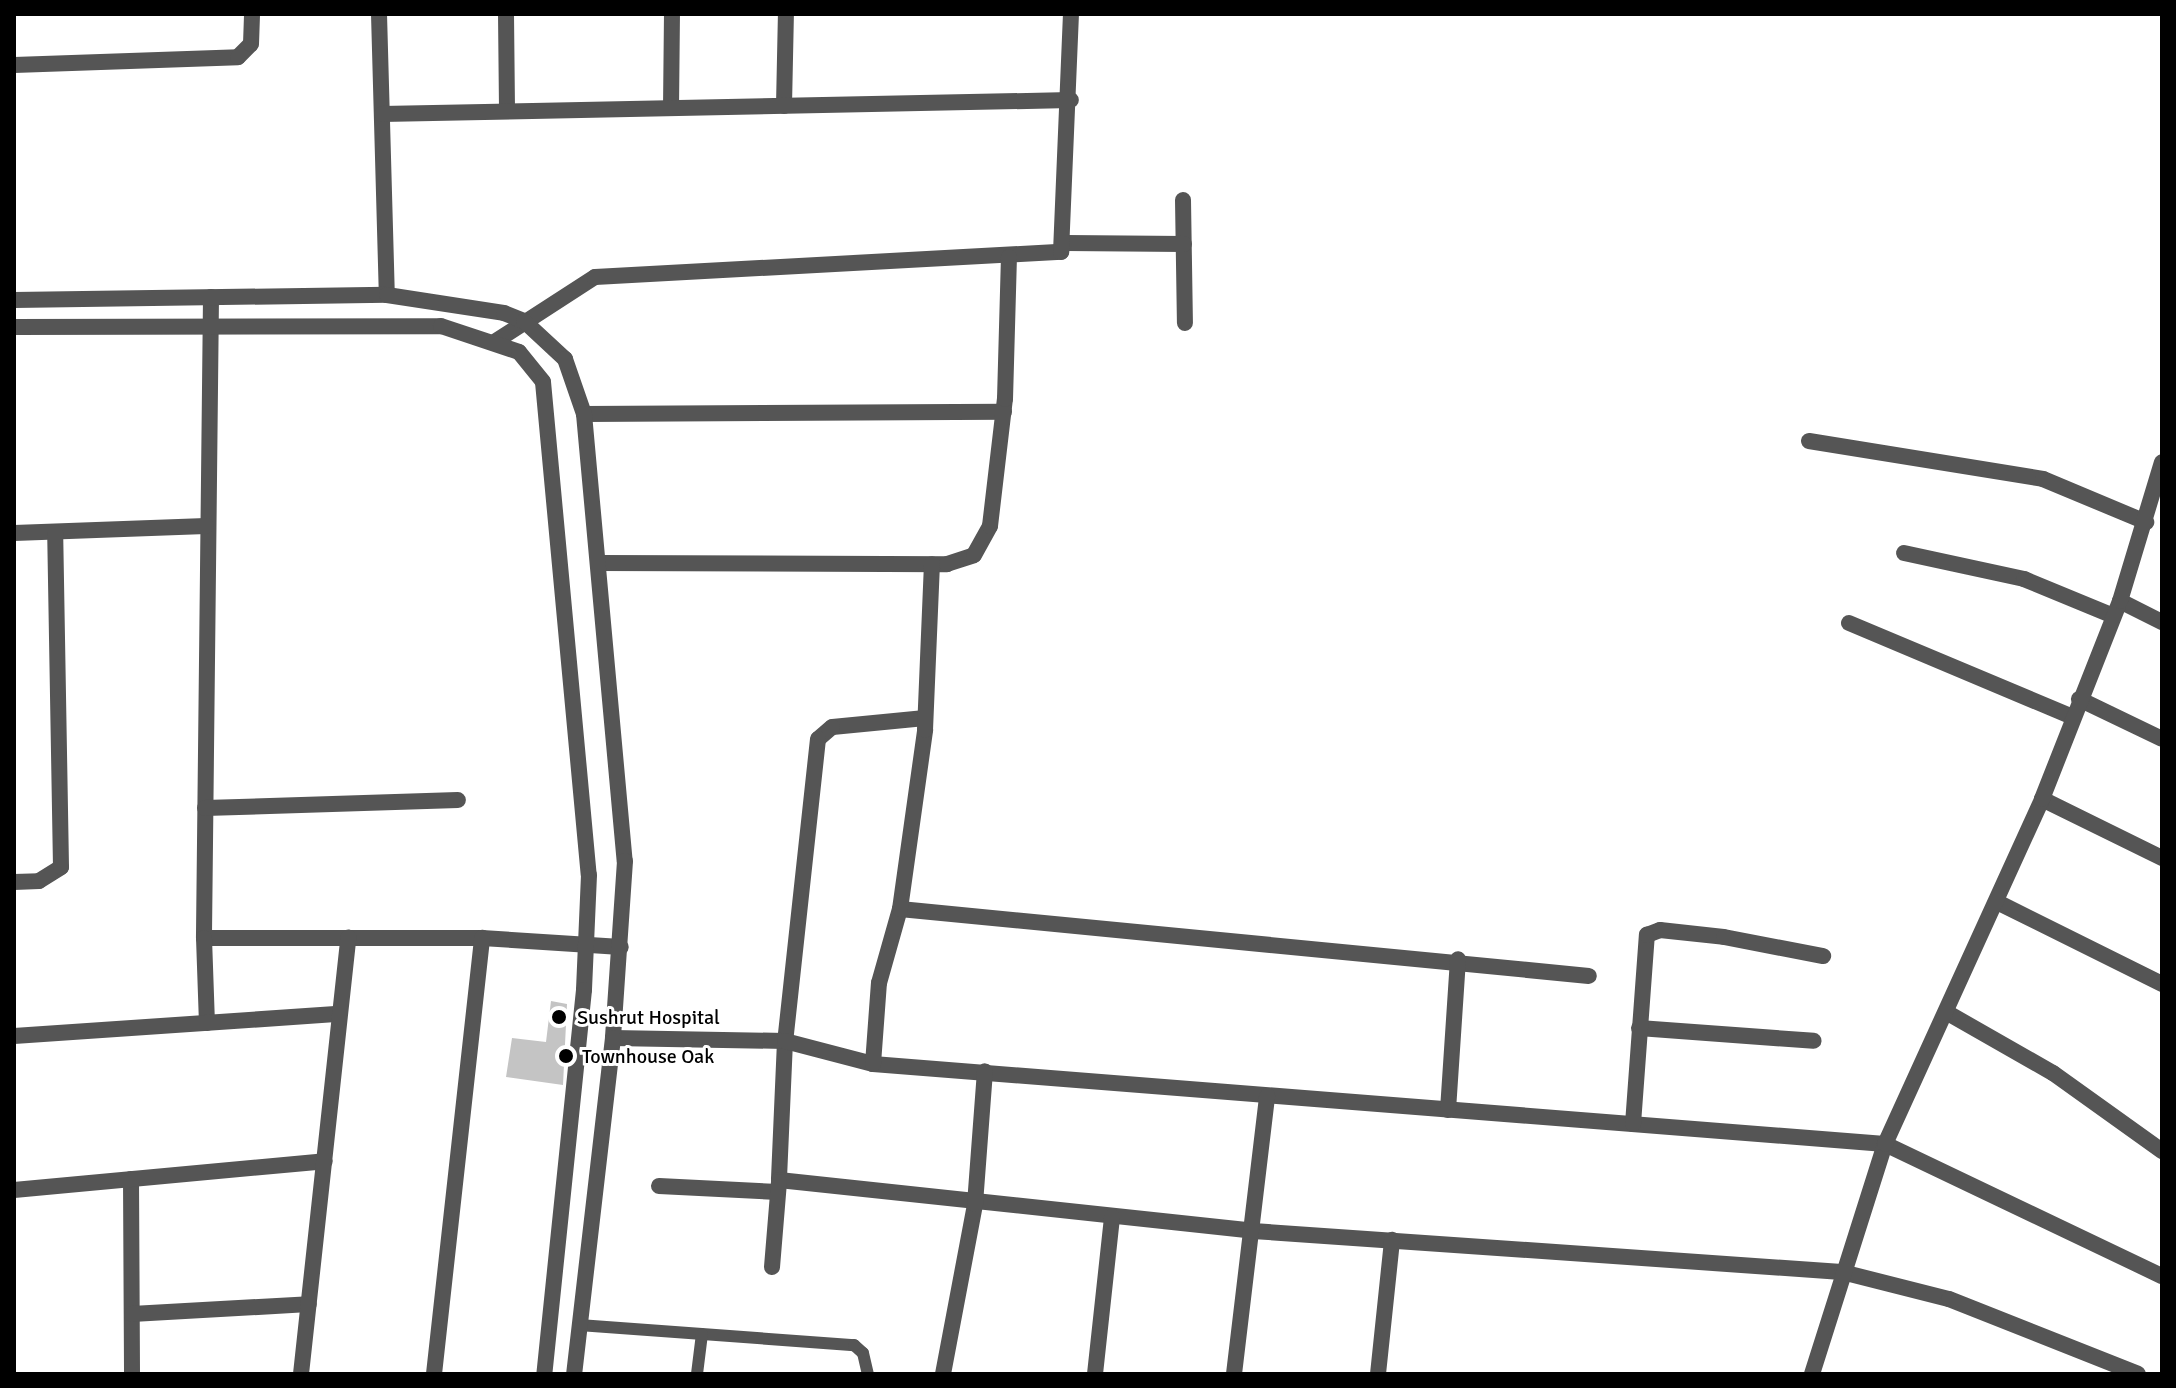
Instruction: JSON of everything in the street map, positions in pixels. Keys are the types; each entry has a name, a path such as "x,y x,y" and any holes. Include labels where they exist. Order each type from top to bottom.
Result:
{"street":[{"path":"14,65 238,57 251,44 252,14"},
{"path":"379,14 387,295"},
{"path":"506,14 507,111"},
{"path":"671,108 672,14"},
{"path":"784,106 786,14"},
{"path":"1066,243 1071,14"},
{"path":"382,114 1071,100"},
{"path":"1183,200 1185,323"},
{"path":"496,341 595,277 1052,254 1066,243 1184,244"},
{"path":"598,563 932,564 962,560 982,546 990,526 1004,412 1009,257"},
{"path":"14,300 387,295 469,305 524,321 565,359 584,414 625,861 613,1038 574,1374"},
{"path":"207,1023 204,938 206,526 211,297"},
{"path":"14,327 211,324 441,326 496,341 532,364 548,406 587,822 586,945 544,1374"},
{"path":"584,414 1004,412"},
{"path":"1809,441 2043,479 2146,522"},
{"path":"1812,1374 1885,1144 2042,799 2116,608 2146,522 2162,462"},
{"path":"14,533 206,526"},
{"path":"14,882 56,873 63,851 55,532"},
{"path":"1904,553 2024,579 2162,622"},
{"path":"873,1064 879,983 900,909 925,718 932,564"},
{"path":"1849,623 2073,717"},
{"path":"2079,699 2162,739"},
{"path":"772,1267 785,1041 818,739 832,727 925,718"},
{"path":"2042,799 2162,858"},
{"path":"205,808 458,800"},
{"path":"1997,902 2162,984"},
{"path":"900,909 1458,959 1589,976"},
{"path":"1633,1124 1644,944 1653,931 1823,956"},
{"path":"204,938 482,938 621,947"},
{"path":"301,1374 348,938"},
{"path":"434,1374 482,938"},
{"path":"1448,1110 1458,959"},
{"path":"1946,1012 2053,1073 2162,1151"},
{"path":"14,1036 339,1014"},
{"path":"1639,1028 1814,1041"},
{"path":"613,1038 785,1041 873,1064 1885,1144 1916,1153 2162,1276"},
{"path":"943,1374 975,1204 985,1071"},
{"path":"1234,1374 1267,1096"},
{"path":"14,1190 325,1161"},
{"path":"131,1179 132,1374"},
{"path":"659,1186 778,1186 1253,1231 1842,1272 1949,1299 2138,1374"},
{"path":"1095,1374 1112,1217"},
{"path":"1378,1374 1392,1240"},
{"path":"132,1314 309,1304"}],"lane":[{"path":"579,1325 854,1345 863,1353 868,1374"},
{"path":"697,1374 702,1334"}],"building":[{"path":"551,1001 567,1004 563,1085 506,1077 512,1038 546,1042"}],"place":[{"name":"Sushrut Hospital","path":"559,1017"},
{"name":"Townhouse Oak","path":"566,1056"}]}
